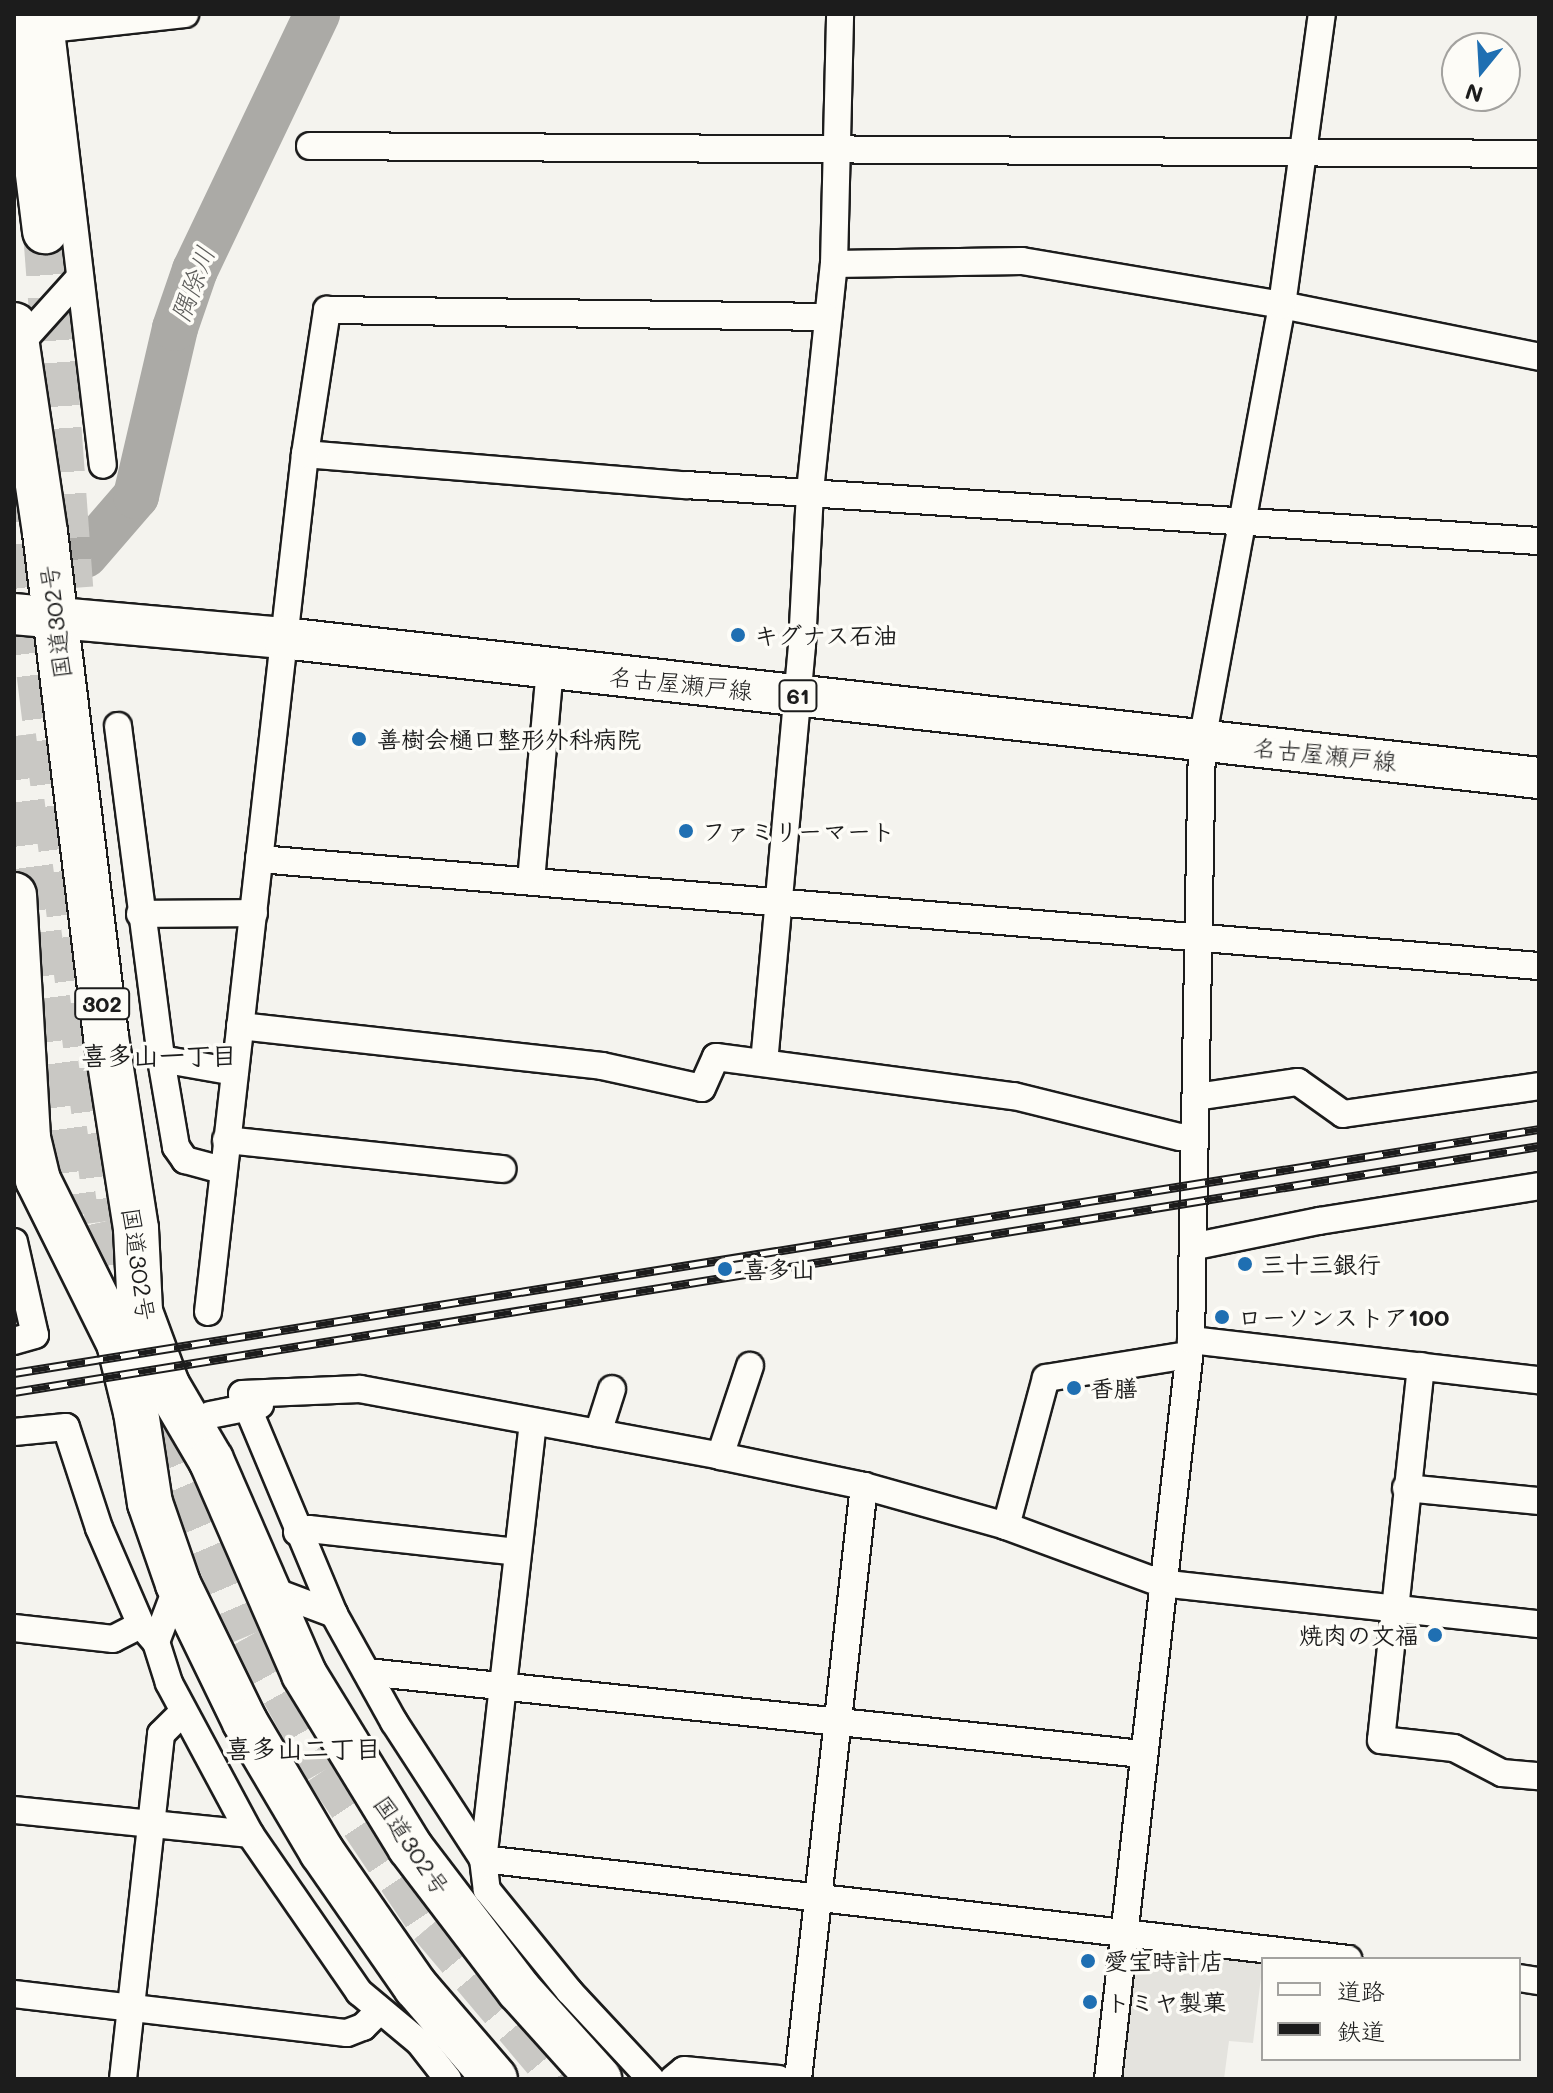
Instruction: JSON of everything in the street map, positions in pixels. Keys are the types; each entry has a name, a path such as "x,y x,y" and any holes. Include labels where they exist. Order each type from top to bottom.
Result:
{"highway":[{"path":"39,19 45,231"},
{"name":"国道302号","path":"15,336 35,616 82,844 136,1229 140,1312 167,1385 211,1460 304,1674 410,1847 519,1990 599,2079"},
{"name":"国道302号","path":"14,895 28,1138 35,1166 119,1343 136,1412 150,1503 178,1584 245,1722 322,1852 416,1987 495,2079"}],"main road":[{"name":"名古屋瀬戸線","path":"35,616 283,638 1539,778"}],"street":[{"path":"103,465 80,277 39,19 185,14"},
{"path":"764,1063 780,902 794,695 802,645 810,491 821,416 826,317 834,264 840,14"},
{"path":"1108,2079 1160,1583 1190,1347 1196,1246 1194,1136 1202,741 1227,580 1245,522 1282,305 1299,154 1322,14"},
{"path":"310,146 1539,154"},
{"path":"834,264 1022,261 1282,305 1539,357"},
{"path":"15,336 80,277"},
{"path":"208,1312 283,638 305,454 327,310 826,317"},
{"path":"305,454 1539,541"},
{"path":"531,881 550,669"},
{"path":"118,726 131,856 176,1147 185,1160 222,1170"},
{"path":"82,844 131,856"},
{"path":"259,859 1197,935 1539,966"},
{"path":"140,914 254,913"},
{"path":"240,1026 602,1066 702,1088 716,1057 1014,1096 1180,1137 1194,1136"},
{"path":"161,1059 235,1072"},
{"path":"1196,1097 1298,1082 1343,1114 1539,1086"},
{"path":"226,1140 502,1169"},
{"path":"1196,1246 1319,1221 1539,1186"},
{"path":"14,1242 35,1335 14,1341"},
{"path":"1006,1526 1046,1378 1190,1347 1421,1366 1539,1380"},
{"path":"720,1456 750,1366"},
{"path":"1421,1366 1381,1740 1454,1748 1502,1773 1539,1776"},
{"path":"483,1859 334,1614 297,1532 253,1405 242,1394 261,1390 360,1389 720,1456 864,1486 1006,1526 1160,1583 1539,1624"},
{"path":"598,1433 612,1389"},
{"path":"210,1415 253,1405"},
{"path":"533,1422 483,1859 487,1890 569,1991 651,2079"},
{"path":"14,1432 66,1427 99,1528 159,1661 183,1712 250,1834 359,1992 419,2042 448,2079"},
{"path":"798,2079 835,1722 864,1486"},
{"path":"1406,1488 1539,1501"},
{"path":"297,1532 309,1529 517,1552"},
{"path":"14,1628 113,1639 148,1633 178,1584"},
{"path":"265,1588 334,1614"},
{"path":"367,1672 504,1683 1142,1754"},
{"path":"123,2079 161,1734 183,1712"},
{"path":"14,1810 250,1834"},
{"path":"483,1859 816,1900 1331,1957"},
{"path":"14,1994 347,2033 363,2027 379,2011"},
{"path":"673,2079 684,2070 779,2079"}],"shaded area":[{"path":"1145,1946 1261,1961 1253,2043 1229,2041 1224,2079 1114,2079 1132,1952"}],"waterway":[{"name":"隅除川","path":"85,555 136,496 175,328 195,270 317,14"}],"tunnel":[{"path":"45,231 71,588"},
{"path":"14,478 107,1221 125,1306 161,1424 251,1635 326,1769 431,1925 561,2079"},
{"path":"14,736 76,1215"}],"railway":[{"path":"14,1373 1539,1129"},
{"path":"14,1392 1539,1146"}],"place":[{"name":"キグナス石油","path":"738,635"},
{"name":"善樹会樋口整形外科病院","path":"359,739"},
{"name":"ファミリーマート","path":"686,831"},
{"name":"三十三銀行","path":"1245,1264"},
{"name":"喜多山","path":"725,1269"},
{"name":"ローソンストア100","path":"1222,1317"},
{"name":"香膳","path":"1074,1388"},
{"name":"焼肉の文福","path":"1435,1635"},
{"name":"愛宝時計店","path":"1088,1961"},
{"name":"トミヤ製菓","path":"1090,2002"}],"district":[{"name":"喜多山一丁目","path":"159,1056"},
{"name":"喜多山二丁目","path":"303,1749"}]}
